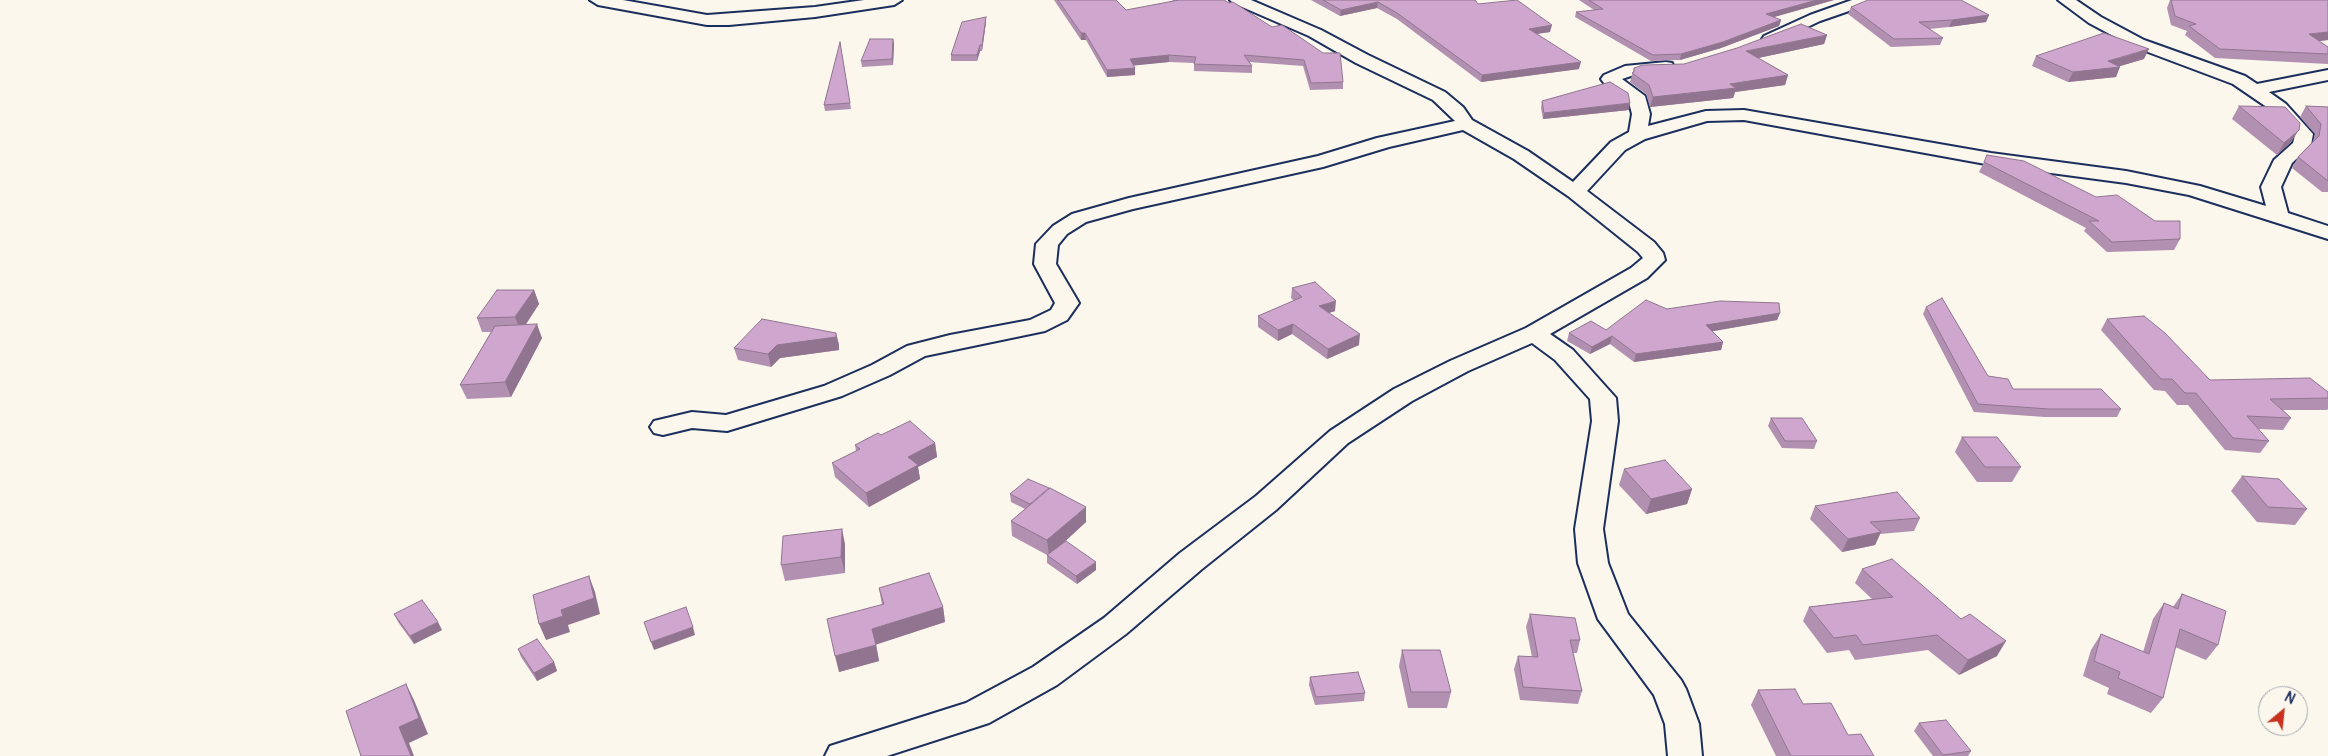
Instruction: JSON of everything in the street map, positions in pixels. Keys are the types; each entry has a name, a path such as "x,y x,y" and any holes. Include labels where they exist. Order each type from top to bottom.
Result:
{"street":[{"path":"598,0 707,20 796,14 894,0"},
{"path":"842,756 977,713 1045,676 1115,626 1192,561 1266,503 1339,437 1403,395 1459,366 1534,333 1639,273 1654,260 1652,253 1646,247 1575,192 1521,155 1466,124 1457,111 1439,96 1362,59 1315,33 1238,0"},
{"path":"1754,44 1815,18 1867,0"},
{"path":"2066,0 2095,20 2138,43 2220,72 2255,90 2280,108 2304,134 2302,145 2284,160 2271,188 2279,217"},
{"path":"1638,135 1641,114 1636,96 1610,80 1625,71 1640,68 1682,66"},
{"path":"2255,90 2328,75"},
{"path":"1575,192 1618,146 1638,135 1706,116 1744,115 1991,159 2165,184 2193,190 2328,233"},
{"path":"663,427 692,420 727,423 833,391 881,370 916,351 950,342 1037,326 1059,315 1067,303 1045,264 1047,244 1060,230 1079,218 1129,204 1323,161 1384,142 1466,124"},
{"path":"1534,333 1564,355 1603,398 1605,421 1589,529 1593,563 1614,619 1670,689 1682,724 1685,756"}],"building":[{"path":"1058,0 1116,0 1126,10 1179,0 1224,0 1229,3 1233,2 1272,27 1282,25 1323,53 1340,53 1343,82 1311,83 1304,60 1244,55 1252,66 1194,64 1196,57 1169,55 1130,59 1135,68 1107,70 1085,33 1081,33"},
{"path":"1323,0 1475,0 1478,4 1517,0 1552,25 1529,29 1581,62 1482,75 1397,13 1378,2 1341,10"},
{"path":"1589,0 1817,0 1766,14 1781,20 1723,42 1681,54 1653,55 1576,12 1603,9"},
{"path":"1868,0 1961,0 1989,15 1919,22 1943,38 1894,39 1851,7"},
{"path":"2171,0 2328,0 2328,32 2309,34 2328,47 2328,54 2220,49 2189,26 2196,24 2175,16"},
{"path":"986,17 982,45 980,45 977,55 951,55 962,22"},
{"path":"1801,24 1827,35 1746,51 1788,75 1730,84 1736,88 1653,97 1649,85 1632,73 1634,68 1643,65 1684,64 1737,48"},
{"path":"2104,33 2149,49 2108,61 2120,67 2073,72 2036,56"},
{"path":"870,39 893,39 892,59 861,61"},
{"path":"840,42 850,103 824,105"},
{"path":"1610,82 1628,93 1630,103 1544,113 1542,101"},
{"path":"2239,106 2285,107 2300,123 2299,130 2284,143"},
{"path":"2306,106 2328,107 2328,181 2298,157 2319,136 2321,124"},
{"path":"1987,155 2024,161 2096,197 2117,195 2155,221 2180,221 2180,239 2112,242 2089,221 2099,221 1984,162"},
{"path":"1315,282 1336,301 1319,306 1360,334 1328,349 1293,324 1278,330 1258,316 1302,297 1292,288"},
{"path":"497,290 534,290 515,317 477,318"},
{"path":"1942,298 1988,376 2008,379 2013,389 2101,389 2121,409 2049,409 1978,404 1926,307"},
{"path":"1646,300 1667,309 1720,301 1779,303 1780,313 1706,325 1723,342 1636,354 1612,336 1592,347 1569,333 1591,321 1606,330"},
{"path":"2144,316 2165,333 2210,380 2310,378 2328,392 2328,398 2270,399 2291,418 2247,416 2269,441 2233,438 2196,393 2185,393 2172,379 2161,379 2107,319"},
{"path":"762,319 836,333 836,337 777,345 768,354 734,348"},
{"path":"537,324 505,382 460,385 495,326"},
{"path":"1771,418 1802,418 1817,441 1785,441"},
{"path":"910,421 935,443 908,457 918,465 866,493 832,463 860,449 855,445 878,433 881,435"},
{"path":"1962,437 1997,437 2021,467 1985,467"},
{"path":"1665,460 1692,489 1651,499 1624,469"},
{"path":"2242,476 2279,479 2307,509 2268,507"},
{"path":"1028,479 1049,488 1030,504 1010,494"},
{"path":"1050,488 1086,507 1047,540 1011,521"},
{"path":"1897,492 1920,518 1870,522 1881,532 1848,539 1815,506"},
{"path":"842,529 841,557 781,565 783,536"},
{"path":"1066,541 1096,562 1076,576 1047,555"},
{"path":"1892,559 1961,619 1970,614 2006,641 1968,660 1937,635 1863,645 1856,635 1834,638 1809,607 1893,597 1862,569"},
{"path":"929,573 943,607 872,629 876,645 835,656 827,619 884,604 879,588"},
{"path":"589,576 594,598 561,610 563,616 539,624 533,595"},
{"path":"2182,594 2226,611 2218,645 2180,629 2163,698 2118,678 2120,672 2094,661 2101,634 2149,654 2164,603 2178,609"},
{"path":"422,600 438,622 410,636 394,614"},
{"path":"686,607 693,627 651,642 644,622"},
{"path":"1530,614 1575,618 1580,640 1570,640 1582,691 1523,687 1518,656 1538,657"},
{"path":"537,639 554,662 534,673 518,649"},
{"path":"1402,650 1440,650 1451,692 1411,692"},
{"path":"1358,672 1365,693 1316,697 1310,677"},
{"path":"406,684 419,718 399,727 411,756 361,756 346,711"},
{"path":"1795,689 1803,704 1831,703 1848,735 1861,734 1874,756 1791,756 1758,690"},
{"path":"1946,720 1971,751 1943,755 1919,723"}]}
